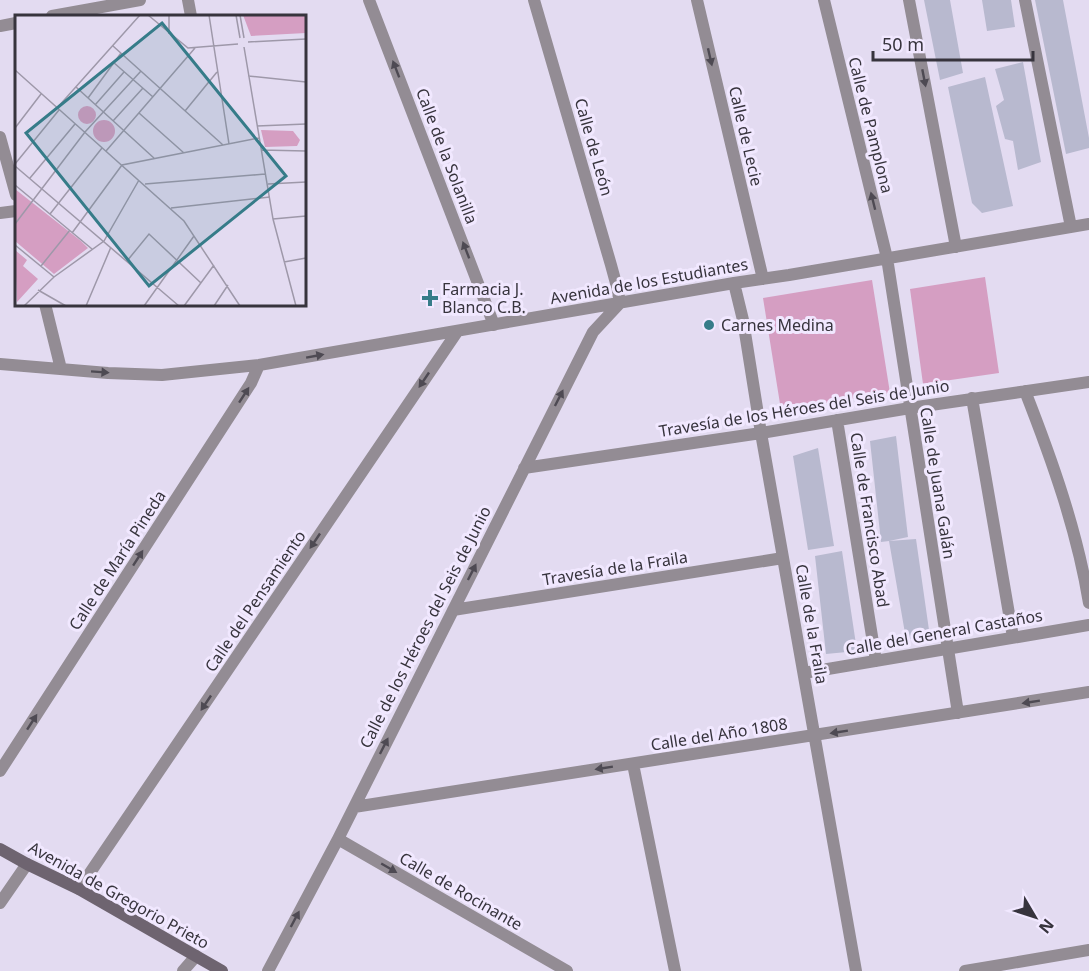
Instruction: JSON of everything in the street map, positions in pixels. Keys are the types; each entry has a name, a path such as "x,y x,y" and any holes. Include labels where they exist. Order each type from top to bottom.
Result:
{"street":[{"path":"58,15 140,0"},
{"path":"188,0 191,15"},
{"name":"Calle de la Solanilla","path":"369,0 494,325"},
{"name":"Calle de León","path":"534,0 620,303"},
{"name":"Calle de Lecie","path":"697,0 763,279"},
{"name":"Calle de Pamplona","path":"824,0 887,258"},
{"path":"909,0 956,246"},
{"path":"1024,0 1071,227"},
{"path":"0,26 15,23"},
{"path":"0,137 15,191"},
{"path":"0,213 15,211"},
{"name":"Avenida de los Estudiantes","path":"0,364 162,375 259,365 1089,224"},
{"name":"Calle de Juana Galán","path":"887,258 958,713"},
{"name":"Calle de la Fraila","path":"734,283 743,320 856,971"},
{"name":"Calle de los Héroes del Seis de Junio","path":"268,971 338,839 593,332 620,303"},
{"path":"45,306 61,369"},
{"name":"Calle del Pensamiento","path":"79,889 457,332"},
{"name":"Calle de María Pineda","path":"0,771 251,383 259,365"},
{"name":"Travesía de los Héroes del Seis de Junio","path":"524,468 1089,382"},
{"path":"1024,391 1048,451 1076,540 1089,603"},
{"path":"972,399 1013,637"},
{"name":"Calle de Francisco Abad","path":"837,420 876,661"},
{"name":"Travesía de la Fraila","path":"453,610 783,558"},
{"name":"Calle del General Castaños","path":"804,673 1089,625"},
{"name":"Calle del Año 1808","path":"354,807 1089,692"},
{"path":"633,764 675,971"},
{"name":"Calle de Rocinante","path":"338,839 567,971"},
{"name":"Avenida de Gregorio Prieto","path":"0,849 79,889 222,971"},
{"path":"0,903 27,864"},
{"path":"965,971 1020,966 1089,950"},
{"path":"183,971 196,956"}],"shaded area":[{"path":"985,277 999,373 923,384 910,289"},
{"path":"872,280 890,393 781,410 763,298"}],"building":[{"path":"924,0 950,0 963,73 940,80"},
{"path":"982,0 1011,0 1015,27 987,31"},
{"path":"1035,0 1063,0 1089,148 1066,154"},
{"path":"1023,62 1041,162 1018,170 1013,141 1005,139 996,106 1004,100 995,69"},
{"path":"985,77 1013,206 982,213 972,203 948,87"},
{"path":"896,436 908,537 881,542 870,441"},
{"path":"818,448 834,546 808,550 793,456"},
{"path":"916,539 930,637 906,639 889,541"},
{"path":"842,551 857,651 826,654 815,556"}],"place":[{"name":"Farmacia J. Blanco C.B.","path":"430,298"},
{"name":"Carnes Medina","path":"709,325"}]}
